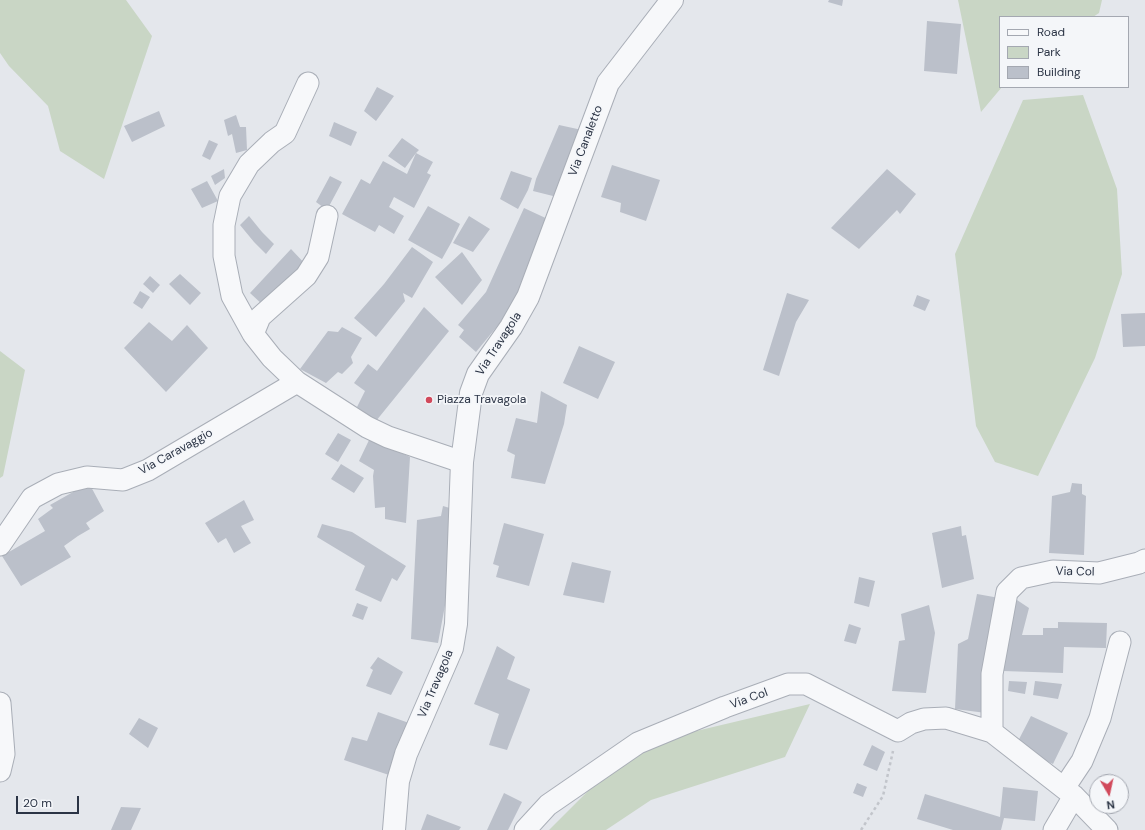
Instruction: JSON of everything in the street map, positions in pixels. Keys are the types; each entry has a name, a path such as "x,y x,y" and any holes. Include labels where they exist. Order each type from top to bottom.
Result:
{"street":[{"name":"Via Canaletto","path":"528,298 608,82 672,0"},
{"path":"308,83 285,133 272,142 249,164 230,196 224,225 224,256 232,296 253,334 272,358 296,382 367,427 462,462"},
{"path":"253,334 260,317 306,276 318,257 327,216"},
{"name":"Via Travagola","path":"394,830 398,781 406,754 452,648 456,624 462,462 471,393 478,374 511,327 528,298"},
{"name":"Via Caravaggio","path":"0,545 32,498 58,484 86,477 123,480 148,470 296,382"},
{"name":"Via Col","path":"992,732 992,674 1007,592 1021,578 1053,571 1099,573 1140,563 1145,560"},
{"path":"1054,830 1100,718 1120,642"},
{"name":"Via Col","path":"525,830 548,805 638,743 725,707 788,684 806,684 898,731"},
{"path":"0,703 4,754 0,772"},
{"path":"898,731 911,723 924,719 946,718 992,732 1069,792 1107,830"}],"path":[{"path":"861,830 883,796 898,731"}],"green space":[{"path":"0,0 126,0 152,36 104,179 60,151 48,106 9,66 0,53"},
{"path":"958,0 1102,0 1099,13 1094,16 999,16 999,88 1001,88 981,112"},
{"path":"1083,95 1117,189 1122,274 1095,358 1038,476 995,462 976,426 955,254 1023,100"},
{"path":"0,351 25,370 3,476 0,478"},
{"path":"810,704 785,757 651,800 606,830 549,830 633,746"}],"building":[{"path":"829,0 843,0 842,6 828,2"},
{"path":"927,21 961,24 957,74 924,71"},
{"path":"377,87 394,96 376,121 364,111"},
{"path":"159,111 165,126 132,142 124,126"},
{"path":"236,115 240,127 246,127 247,150 236,153 232,134 228,136 224,120"},
{"path":"334,122 357,132 351,146 329,136"},
{"path":"559,125 582,130 557,197 533,191 536,179"},
{"path":"402,138 419,150 405,168 388,156"},
{"path":"209,140 218,144 210,160 202,156"},
{"path":"416,153 433,162 427,173 431,175 414,208 394,197 389,207 404,216 394,234 379,225 375,232 342,214 361,179 370,184 383,161 407,174"},
{"path":"612,165 660,180 646,221 620,212 621,203 601,197"},
{"path":"224,169 225,178 215,185 211,176"},
{"path":"887,169 916,194 900,214 897,210 859,249 831,228"},
{"path":"511,171 532,178 528,190 518,209 500,199"},
{"path":"330,176 342,182 327,210 316,202"},
{"path":"207,181 218,201 202,208 191,189"},
{"path":"428,206 460,224 442,259 408,240"},
{"path":"524,208 552,221 513,307 476,352 459,337 464,330 458,325 486,292"},
{"path":"249,216 274,244 266,254 240,225"},
{"path":"469,216 490,229 473,252 453,243"},
{"path":"412,247 433,262 412,298 403,293 405,301 376,337 354,318 384,284"},
{"path":"291,249 308,267 264,306 250,293"},
{"path":"462,252 482,280 462,305 435,277"},
{"path":"180,274 201,293 190,305 169,284"},
{"path":"150,276 160,285 153,293 143,284"},
{"path":"140,291 150,297 142,309 133,303"},
{"path":"787,293 809,300 796,322 779,376 763,370"},
{"path":"917,295 930,300 925,311 913,306"},
{"path":"424,307 449,331 376,421 357,407 365,391 354,383 368,364 377,371"},
{"path":"1145,313 1145,346 1123,347 1121,314"},
{"path":"149,322 172,341 187,325 208,348 166,392 124,348"},
{"path":"342,327 362,338 351,357 353,363 342,374 338,372 326,383 300,369 328,331 338,332"},
{"path":"579,346 615,362 598,399 563,383"},
{"path":"541,391 567,405 564,424 545,484 511,478 515,455 507,451 516,418 537,423"},
{"path":"338,433 351,440 338,462 325,454"},
{"path":"370,438 410,457 406,523 385,519 385,507 375,508 374,470 359,461"},
{"path":"341,464 364,478 354,493 331,479"},
{"path":"89,483 104,511 86,523 90,529 64,546 71,557 21,586 2,556 45,531 38,519 53,508 50,505"},
{"path":"1072,483 1082,484 1082,494 1086,496 1084,555 1049,553 1052,496 1070,492"},
{"path":"244,500 254,520 241,526 251,543 234,553 226,538 218,543 205,523"},
{"path":"443,506 453,509 446,600 438,643 411,639 417,520 441,516"},
{"path":"504,523 544,534 529,586 496,577 499,566 493,564"},
{"path":"322,524 352,532 406,566 397,581 392,578 381,602 355,590 365,566 317,537"},
{"path":"961,526 962,536 966,535 974,579 942,588 932,533"},
{"path":"572,562 611,571 604,603 563,595"},
{"path":"859,577 875,581 869,607 854,603"},
{"path":"977,594 1005,599 986,713 955,709 958,644 968,639"},
{"path":"1014,598 1029,608 1022,635 1043,635 1043,628 1058,628 1058,622 1107,623 1106,648 1064,647 1063,673 1003,671"},
{"path":"357,603 368,607 363,620 352,616"},
{"path":"929,605 935,633 926,693 892,691 899,641 905,640 901,614"},
{"path":"849,624 861,628 856,644 844,641"},
{"path":"497,646 515,657 507,679 530,689 507,750 489,745 499,714 474,704"},
{"path":"378,657 403,672 391,695 366,686 373,670 370,668"},
{"path":"1009,681 1027,682 1025,694 1008,691"},
{"path":"1035,681 1062,684 1058,699 1033,695"},
{"path":"378,712 409,723 392,776 344,760 352,737 367,741"},
{"path":"1031,716 1068,733 1053,764 1015,747"},
{"path":"139,718 158,728 148,748 129,734"},
{"path":"872,745 885,752 877,771 863,765"},
{"path":"857,783 867,787 863,797 853,793"},
{"path":"1003,787 1038,791 1035,821 1004,818 1001,830 953,830 917,819 925,794 1000,817"},
{"path":"504,793 522,802 508,830 487,830"},
{"path":"121,807 141,808 131,830 111,830"},
{"path":"427,814 461,827 459,830 421,830"}],"place":[{"name":"Piazza Travagola","path":"429,400"}]}
